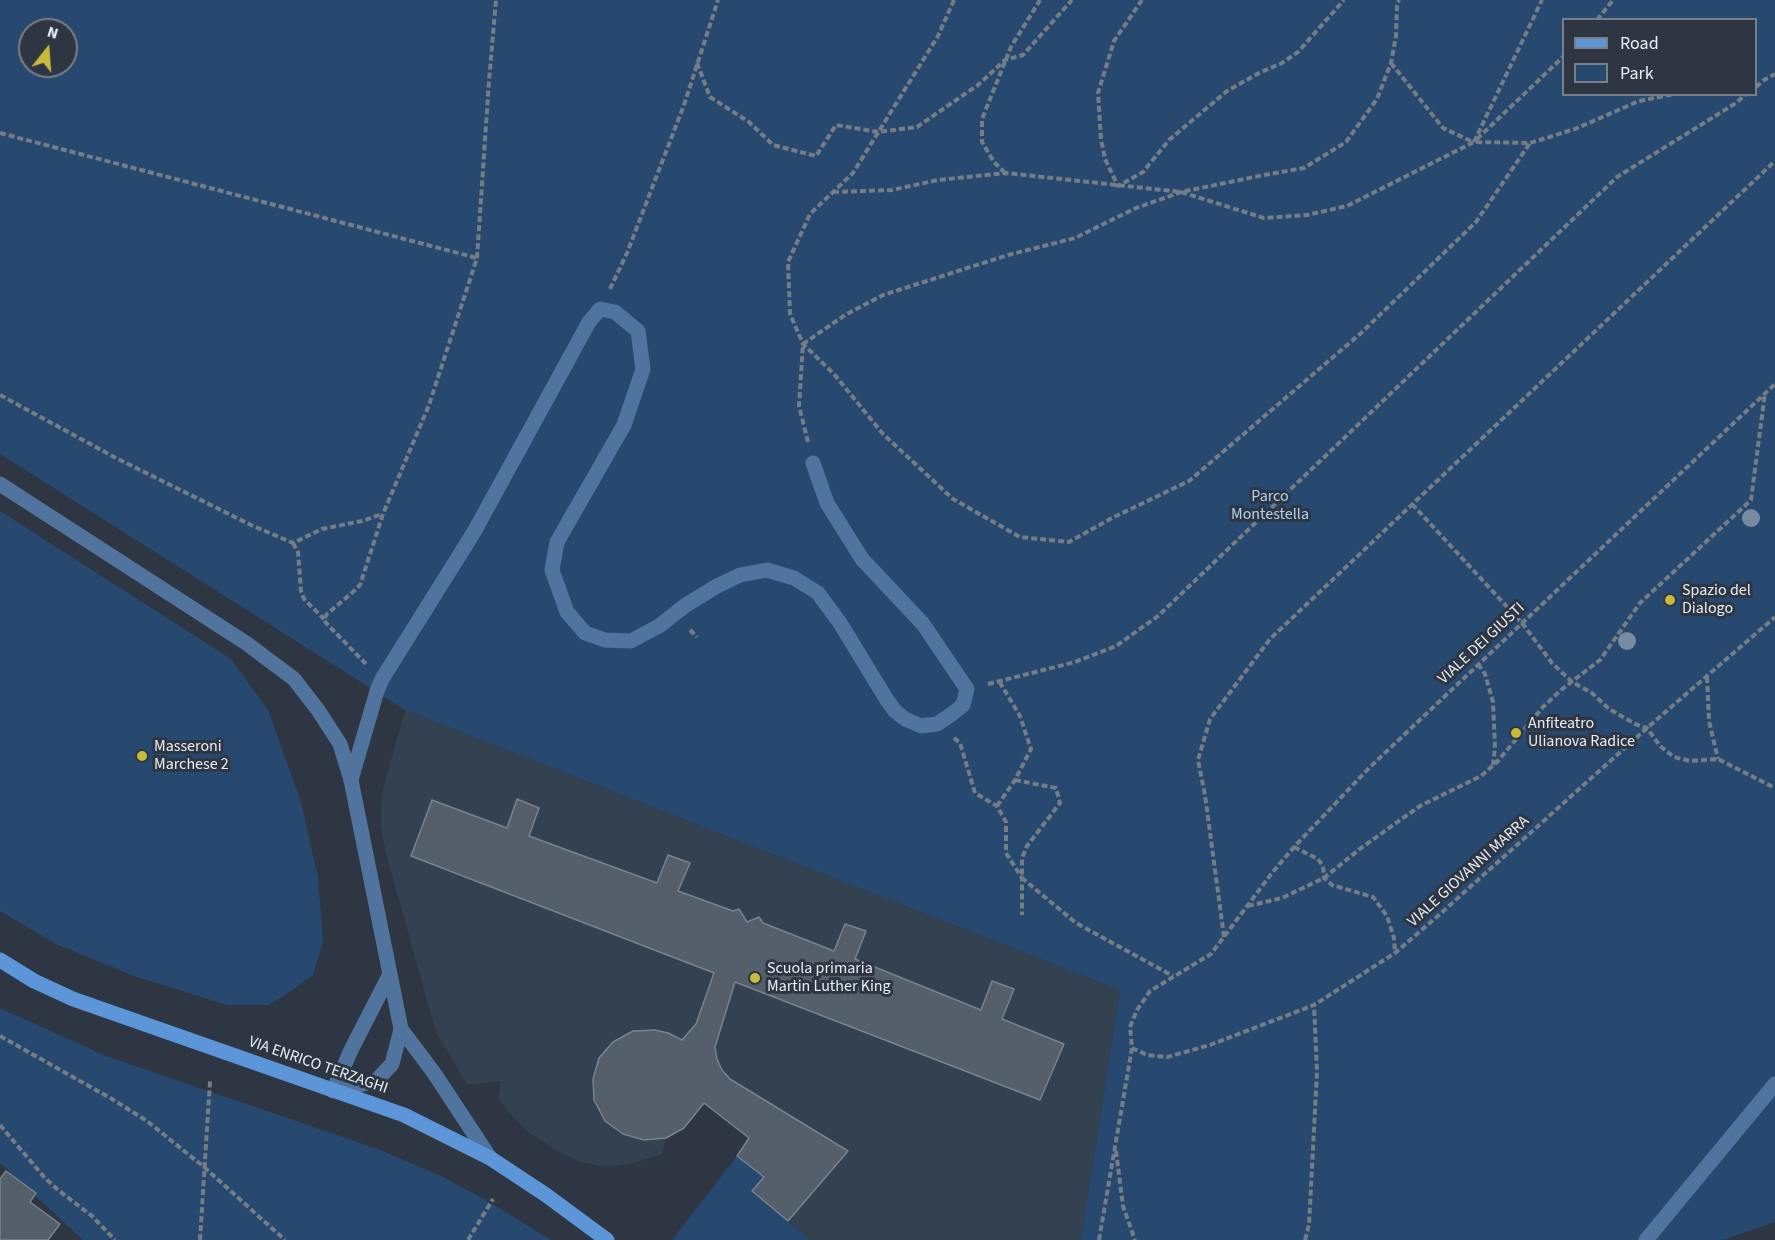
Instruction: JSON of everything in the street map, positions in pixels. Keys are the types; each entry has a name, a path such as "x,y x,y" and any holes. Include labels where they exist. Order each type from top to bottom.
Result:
{"street":[{"path":"351,780 376,691 382,679 474,532 589,322 600,309 615,312 638,331 643,369 624,425 557,542 552,570 567,612 585,633 605,640 631,641 660,626 686,604 740,575 767,570 794,578 818,593 840,623 895,711 905,719 921,726 937,724 952,714 963,705 967,689 923,624 862,559 827,503 813,463"},
{"path":"0,484 246,643 294,679 318,710 340,744 351,780 401,1029 434,1073 490,1158"},
{"name":"VIA ENRICO TERZAGHI","path":"0,960 34,981 73,999 404,1115 490,1158 546,1195 607,1240"},
{"path":"333,1091 390,974"},
{"path":"333,1091 376,1081 392,1064 401,1029"},
{"path":"1646,1240 1775,1084"}],"path":[{"path":"324,619 360,585 383,514 429,405 477,258 496,0"},
{"path":"600,309 627,253 684,105 718,0"},
{"path":"954,0 938,36 853,173 810,214 788,262 790,314 803,344 834,374 884,434 953,499 1020,537 1069,542 1112,518 1189,481 1360,334 1476,222 1530,143"},
{"path":"1006,173 994,162 982,142 982,119 1011,47 1040,0"},
{"path":"697,63 710,97 749,122 773,145 816,156 836,125 878,132 917,127 978,85 1005,60 1023,55 1072,0"},
{"path":"1118,186 1105,159 1101,139 1098,93 1114,41 1142,0"},
{"path":"1118,186 1143,172 1169,140 1227,91 1258,73 1282,63 1298,52 1344,0"},
{"path":"1393,0 1397,6"},
{"path":"803,344 845,315 883,295 1008,255 1075,238 1136,208 1181,192 1304,168 1346,142 1377,99 1391,63 1399,0"},
{"path":"1474,142 1542,0"},
{"path":"1599,18 1613,0"},
{"path":"833,192 892,190 938,180 1006,173 1181,192 1264,218 1307,215 1347,206 1474,142 1562,57"},
{"path":"1391,63 1443,128 1474,142 1530,143 1575,129 1639,101 1664,96"},
{"path":"1757,85 1775,74"},
{"path":"1757,81 1764,80"},
{"path":"997,806 1015,780 1031,749 1020,716 999,681 1075,662 1116,646 1158,616 1617,177 1744,96"},
{"path":"0,133 477,258"},
{"path":"1224,938 1205,795 1198,760 1210,719 1270,639 1775,160"},
{"path":"803,344 799,406 813,463"},
{"name":"VIALE DEI GIUSTI","path":"1099,1240 1132,1048 1130,1027 1137,1010 1150,991 1211,954 1294,847 1369,768 1775,384"},
{"path":"1247,906 1282,898 1324,878 1420,806 1481,776 1493,766 1543,707 1600,660 1640,603 1751,500 1766,393"},
{"path":"0,395 116,458 250,525 293,543 298,552 301,591 304,599 382,679"},
{"path":"1412,504 1522,622 1552,663 1572,682 1593,693 1604,705 1616,713 1647,728 1660,746 1674,757 1690,761 1719,759 1775,788"},
{"path":"293,543 322,529 383,514"},
{"name":"VIALE GIOVANNI MARRA","path":"1132,1048 1147,1055 1167,1057 1210,1045 1314,1005 1395,953 1775,617"},
{"path":"1478,664 1485,674 1493,702 1495,748 1493,766"},
{"path":"1707,676 1709,721 1719,759"},
{"path":"937,724 960,743 975,793 997,806 1006,822 1006,853 1022,878 1076,923 1174,977"},
{"path":"1015,780 1056,788 1060,803 1027,846 1022,858 1022,915"},
{"path":"1294,847 1318,859 1323,866 1324,878 1332,885 1373,897 1387,916 1394,938 1395,953"},
{"path":"1305,1240 1309,1226 1317,1072 1314,1005"},
{"path":"0,1036 147,1121 204,1167 285,1240"},
{"path":"200,1240 210,1080"},
{"path":"0,1125 57,1190 92,1216 115,1240"},
{"path":"1115,1144 1123,1206 1135,1240"},
{"path":"468,1240 493,1199"}],"shaded area":[{"name":"Scuola primaria Martin Luther King","path":"405,710 1120,990 1081,1240 811,1240 752,1191 764,1176 737,1156 749,1137 704,1103 684,1128 666,1138 662,1154 634,1163 600,1166 581,1162 561,1153 528,1132 498,1098 501,1081 467,1085 436,1032 386,854 381,827 384,785"}],"green space":[{"name":"Parco Montestella","path":"0,0 1775,0 1775,1222 1723,1240 1081,1240 1120,990 405,710 0,454"},
{"name":"Masseroni Marchese 2","path":"0,511 231,659 268,710 301,802 318,877 323,941 313,975 284,996 268,1005 227,1005 134,976 56,944 0,911"},
{"path":"0,1008 106,1056 378,1149 443,1177 551,1240 83,1240 0,1163"},
{"path":"737,1156 764,1177 752,1192 811,1240 672,1240"}],"building":[{"path":"517,799 539,808 529,836 657,883 668,855 690,863 678,891 733,911 739,909 747,922 759,917 763,923 834,951 845,924 866,931 855,959 981,1010 992,981 1014,989 1002,1019 1064,1044 1040,1100 735,982 715,1047 722,1070 730,1079 848,1151 788,1221 752,1191 764,1177 737,1156 749,1138 704,1103 684,1128 666,1138 644,1140 623,1134 605,1121 594,1100 593,1079 599,1058 613,1042 633,1031 655,1030 682,1040 696,1024 714,973 411,856 432,800 507,828"},
{"path":"6,1171 36,1193 30,1202 60,1224 48,1240 0,1240 0,1179"}],"place":[{"name":"Spazio del Dialogo","path":"1670,600"},
{"name":"Anfiteatro Ulianova Radice","path":"1516,733"},
{"name":"Masseroni Marchese 2","path":"142,756"},
{"name":"Scuola primaria Martin Luther King","path":"755,978"}]}
